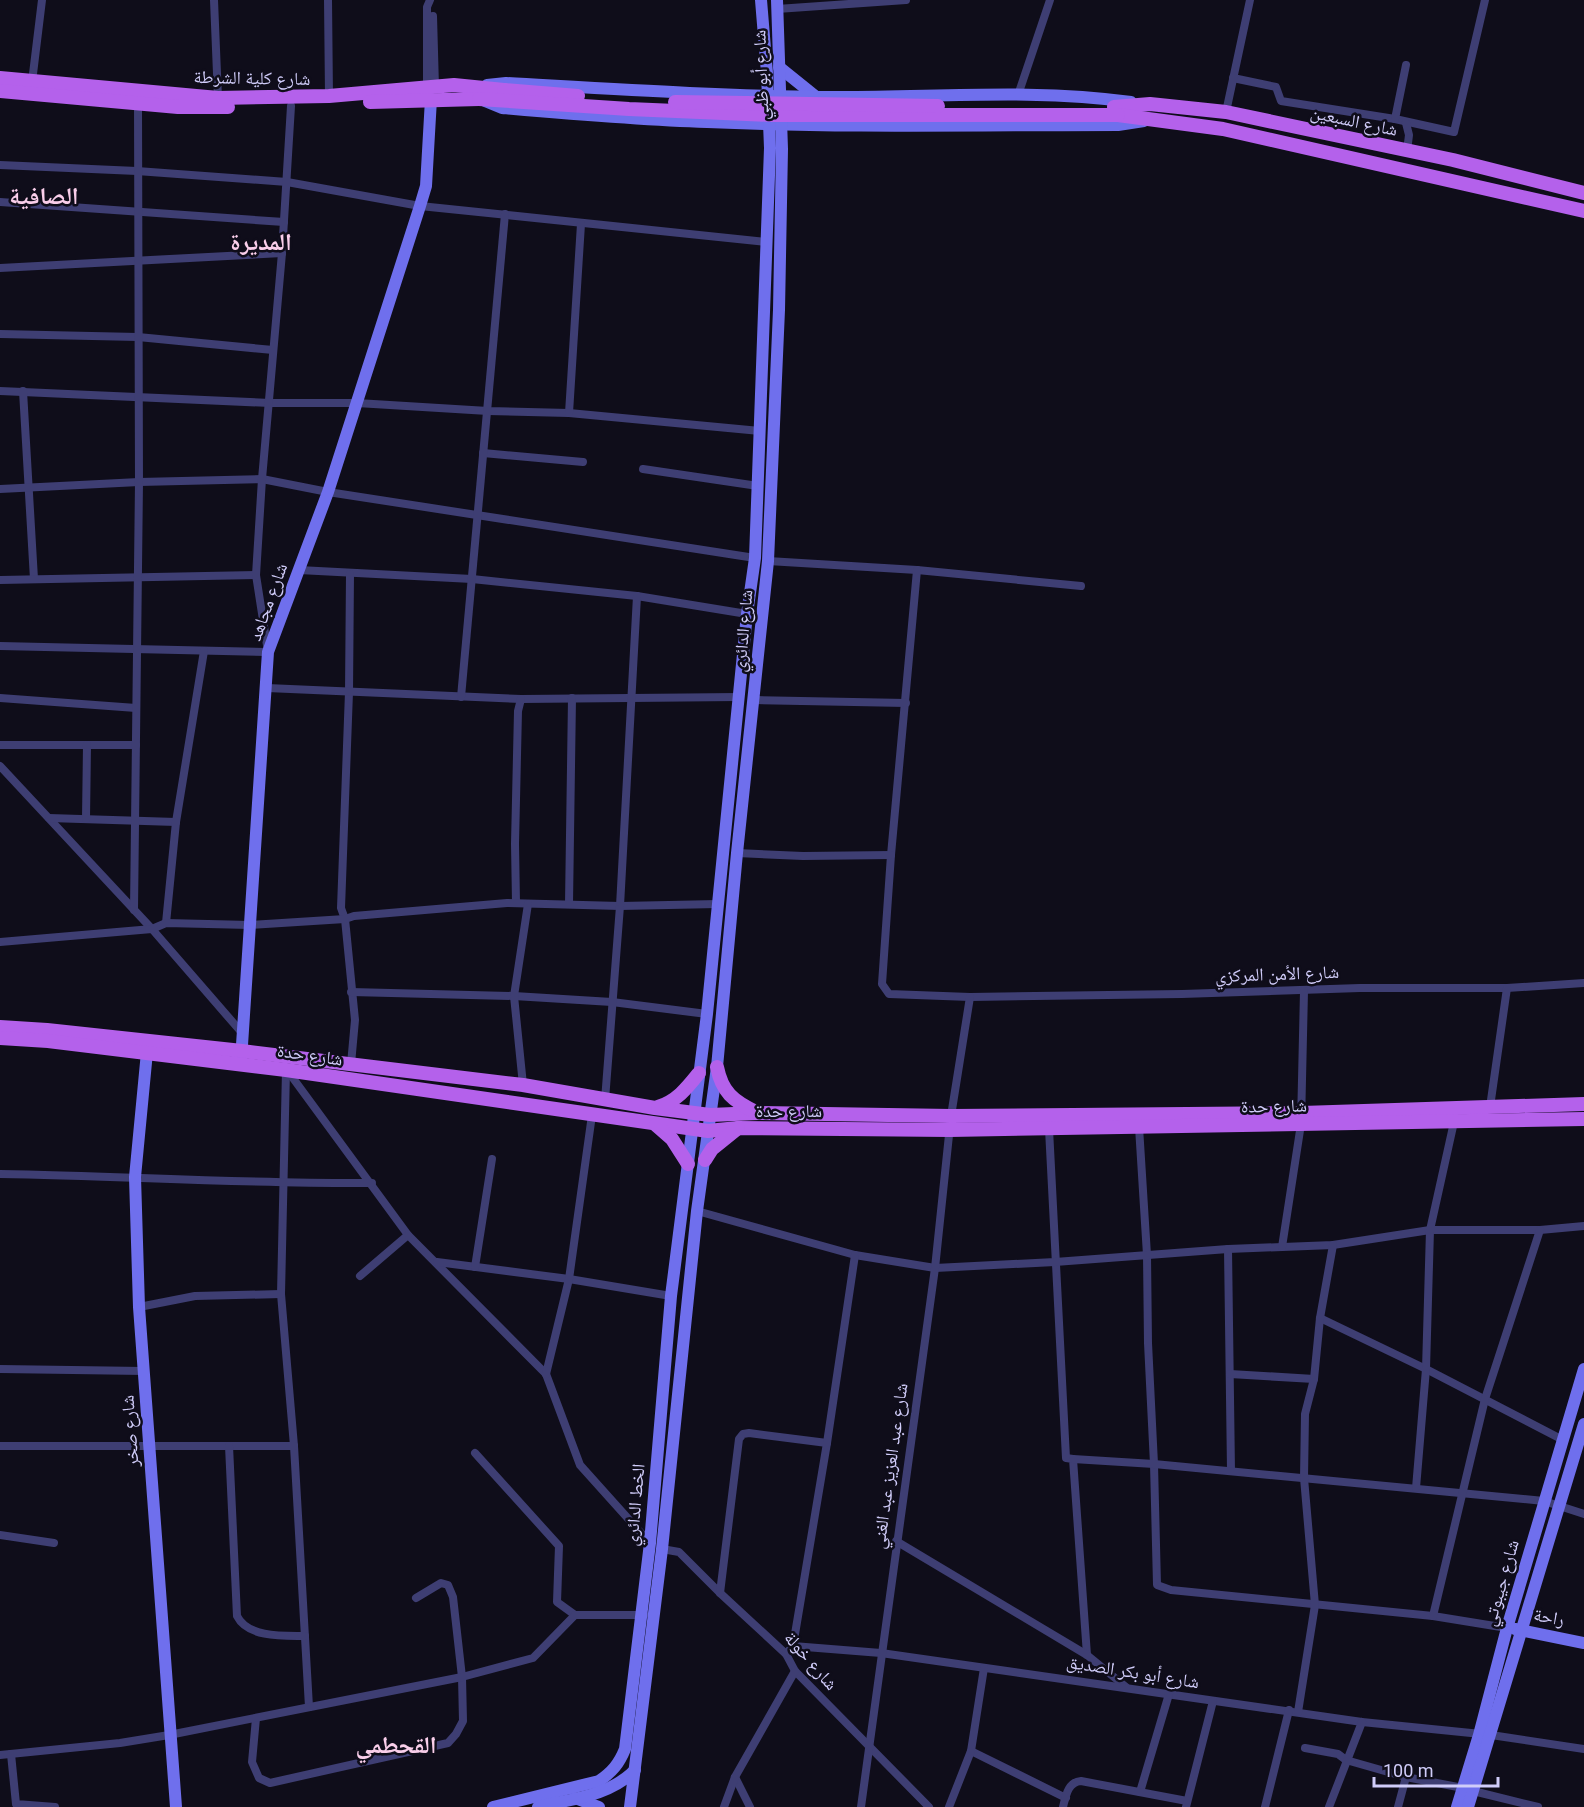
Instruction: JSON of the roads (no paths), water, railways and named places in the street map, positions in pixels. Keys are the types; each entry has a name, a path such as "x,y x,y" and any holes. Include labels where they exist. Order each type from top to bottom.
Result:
{"main road":[{"path":"761,0 773,70"},
{"name":"شارع أبو ظبي","path":"776,148 773,70 777,4"},
{"path":"739,96 755,87 773,70"},
{"path":"773,70 822,97"},
{"name":"شارع كلية الشرطة","path":"0,78 218,98 478,93 504,90 630,100 1116,111"},
{"path":"478,93 506,82 708,95 822,97 1018,95 1114,99 1150,105"},
{"name":"شارع كلية الشرطة","path":"0,91 178,107 291,106 429,93"},
{"name":"شارع مجاهد","path":"241,1057 268,652 328,492 420,206 418,186 429,93"},
{"path":"478,93 629,109 772,115 1116,111"},
{"path":"478,93 502,108 628,119 829,126 1118,125 1152,119"},
{"path":"708,95 715,98 720,106 717,118 708,122"},
{"path":"822,97 816,109 819,120 829,126"},
{"name":"شارع السبعين","path":"1116,111 1150,105 1227,112 1453,160 1584,193"},
{"name":"شارع السبعين","path":"1116,111 1152,119 1223,129 1584,211"},
{"path":"749,123 761,129 776,148 785,141 797,125"},
{"name":"شارع الدائري","path":"695,1113 747,614 755,558 767,242 776,148"},
{"name":"شارع الدائري","path":"710,1115 717,1067 768,561 779,310 776,148"},
{"path":"764,307 769,314 775,314 779,310"},
{"path":"764,323 768,319 774,319 778,326"},
{"path":"755,558 768,561"},
{"name":"شارع حدة","path":"0,1027 47,1030 241,1057 286,1070 708,1131 738,1128 950,1123 1302,1118 1454,1122 1584,1119"},
{"name":"شارع حدة","path":"0,1038 147,1052 351,1064 523,1084 605,1100 710,1115 758,1113 1049,1129 1584,1104"},
{"name":"شارع صخر","path":"147,1052 135,1177 139,1307 176,1807"},
{"path":"717,1067 720,1080 733,1100 758,1113"},
{"path":"655,1108 670,1103 681,1095 699,1073"},
{"name":"الخط الدائري","path":"656,1546 671,1296 695,1113"},
{"name":"الخط الدائري","path":"493,1807 599,1781 620,1763 625,1749 647,1615 710,1115"},
{"path":"654,1124 672,1139 688,1164"},
{"path":"705,1160 711,1149 738,1128"},
{"name":"شارع جيبوتي","path":"1485,1735 1507,1628 1584,1370"},
{"name":"شارع جيبوتي","path":"1457,1807 1468,1789 1584,1424"},
{"name":"الخط الدائري","path":"630,1807 647,1615"},
{"name":"راحة","path":"1507,1628 1584,1642"},
{"path":"538,1807 609,1790 624,1782 634,1770"},
{"name":"شارع جيبوتي","path":"1468,1789 1468,1807"},
{"path":"575,1798 599,1807"}],"street":[{"path":"32,82 42,0"},
{"path":"214,0 218,98"},
{"path":"328,0 329,96"},
{"path":"429,93 433,8 430,0"},
{"path":"777,4 906,0"},
{"path":"1018,95 1050,0"},
{"path":"1227,112 1250,0"},
{"path":"1233,78 1276,87 1281,101 1454,132 1485,0"},
{"path":"1395,120 1406,65"},
{"path":"134,910 140,482 136,171 138,104"},
{"path":"0,646 268,652 256,575 282,253 291,106"},
{"path":"1406,123 1409,135 1407,151"},
{"path":"0,165 136,171 287,182 420,206 767,242"},
{"path":"0,201 284,222"},
{"path":"461,697 505,214"},
{"path":"570,413 581,224"},
{"path":"0,268 282,253"},
{"path":"0,334 138,337 273,350"},
{"path":"0,391 570,413 760,431"},
{"path":"23,391 34,579"},
{"path":"483,453 583,462"},
{"path":"644,469 758,486"},
{"path":"0,489 29,486 262,479 328,492 755,558"},
{"path":"768,561 917,570 1081,586"},
{"path":"299,570 472,579 637,596 747,614"},
{"path":"737,853 803,856 891,855 917,570"},
{"path":"350,574 349,692 341,908 345,919 355,1020 351,1064"},
{"path":"0,580 256,575"},
{"path":"605,1100 620,906 637,596"},
{"path":"166,923 176,822 204,651"},
{"path":"267,688 521,699 739,697"},
{"path":"0,698 136,708"},
{"path":"568,904 572,698"},
{"path":"516,903 514,844 518,711 521,699"},
{"path":"754,700 906,703"},
{"path":"86,819 87,745"},
{"path":"0,746 136,745"},
{"path":"0,766 152,929 243,1034"},
{"path":"49,818 176,822"},
{"name":"شارع الأمن المركزي","path":"891,855 882,984 889,994 970,997 1360,988 1507,988 1584,983"},
{"path":"0,942 152,929 166,923 250,925 345,919 354,916 516,903 620,906 718,904"},
{"path":"523,1084 514,996 528,904"},
{"path":"1490,1107 1507,988"},
{"path":"1282,1247 1302,1118 1304,991"},
{"path":"351,993 514,996 612,1002 707,1014"},
{"name":"شارع عبد العزيز عبد الغني","path":"861,1807 935,1268 950,1123 970,997"},
{"path":"286,1070 372,1183 408,1235 546,1374 580,1466 656,1546"},
{"path":"286,1070 281,1294 294,1446 309,1707"},
{"path":"546,1374 569,1279 592,1115"},
{"path":"1416,1488 1425,1369 1431,1230 1454,1122"},
{"path":"1139,1126 1147,1255 1157,1585 1171,1590 1433,1616 1507,1628"},
{"path":"1049,1129 1054,1262 1066,1458 1154,1464 1544,1501 1584,1514"},
{"path":"475,1267 492,1159"},
{"path":"0,1174 282,1184 372,1183"},
{"path":"697,1211 855,1255 935,1268 1228,1249 1333,1245 1431,1230 1540,1230 1584,1226"},
{"path":"1433,1616 1485,1399 1540,1230"},
{"path":"360,1276 408,1235"},
{"path":"1299,1712 1315,1605 1304,1478 1305,1414 1314,1379 1320,1318 1333,1245"},
{"path":"1228,1249 1231,1472"},
{"path":"786,1654 793,1646 855,1255"},
{"path":"436,1262 569,1279 671,1296"},
{"path":"139,1307 195,1296 281,1294"},
{"path":"1320,1318 1563,1440"},
{"path":"0,1369 144,1371"},
{"path":"1230,1374 1314,1379"},
{"path":"720,1593 739,1439 742,1434 827,1443"},
{"path":"0,1446 294,1446"},
{"path":"229,1446 237,1616 243,1624 266,1634 305,1636"},
{"path":"475,1453 559,1546 557,1602 575,1615 647,1615"},
{"path":"1073,1459 1088,1655"},
{"path":"0,1535 54,1543"},
{"path":"896,1541 1088,1655 1126,1687"},
{"name":"شارع خولة","path":"656,1546 679,1552 786,1654 795,1671 929,1807"},
{"path":"256,1718 252,1762 259,1778 270,1782 448,1743 463,1721 462,1677 453,1597 446,1583 441,1583 416,1598"},
{"path":"0,1755 120,1743 170,1735 462,1677 533,1658 575,1615"},
{"name":"شارع أبو بكر الصديق","path":"793,1646 881,1653 1362,1722 1485,1735 1584,1749"},
{"path":"949,1807 971,1751 984,1668"},
{"path":"724,1807 735,1777 795,1671"},
{"path":"1140,1792 1169,1694"},
{"path":"971,1751 1064,1803 1070,1785 1074,1781 1081,1781 1187,1804 1213,1701"},
{"path":"1265,1807 1289,1710"},
{"path":"1329,1807 1362,1722"},
{"path":"1305,1748 1338,1754 1346,1760 1406,1777 1468,1789 1538,1807"},
{"path":"11,1754 16,1804 55,1807"},
{"path":"735,1777 750,1807"},
{"path":"1398,1807 1406,1777"}],"district":[{"name":"الصافية","path":"44,196"},
{"name":"المديرة","path":"261,242"},
{"name":"القحطمي","path":"396,1745"}]}
